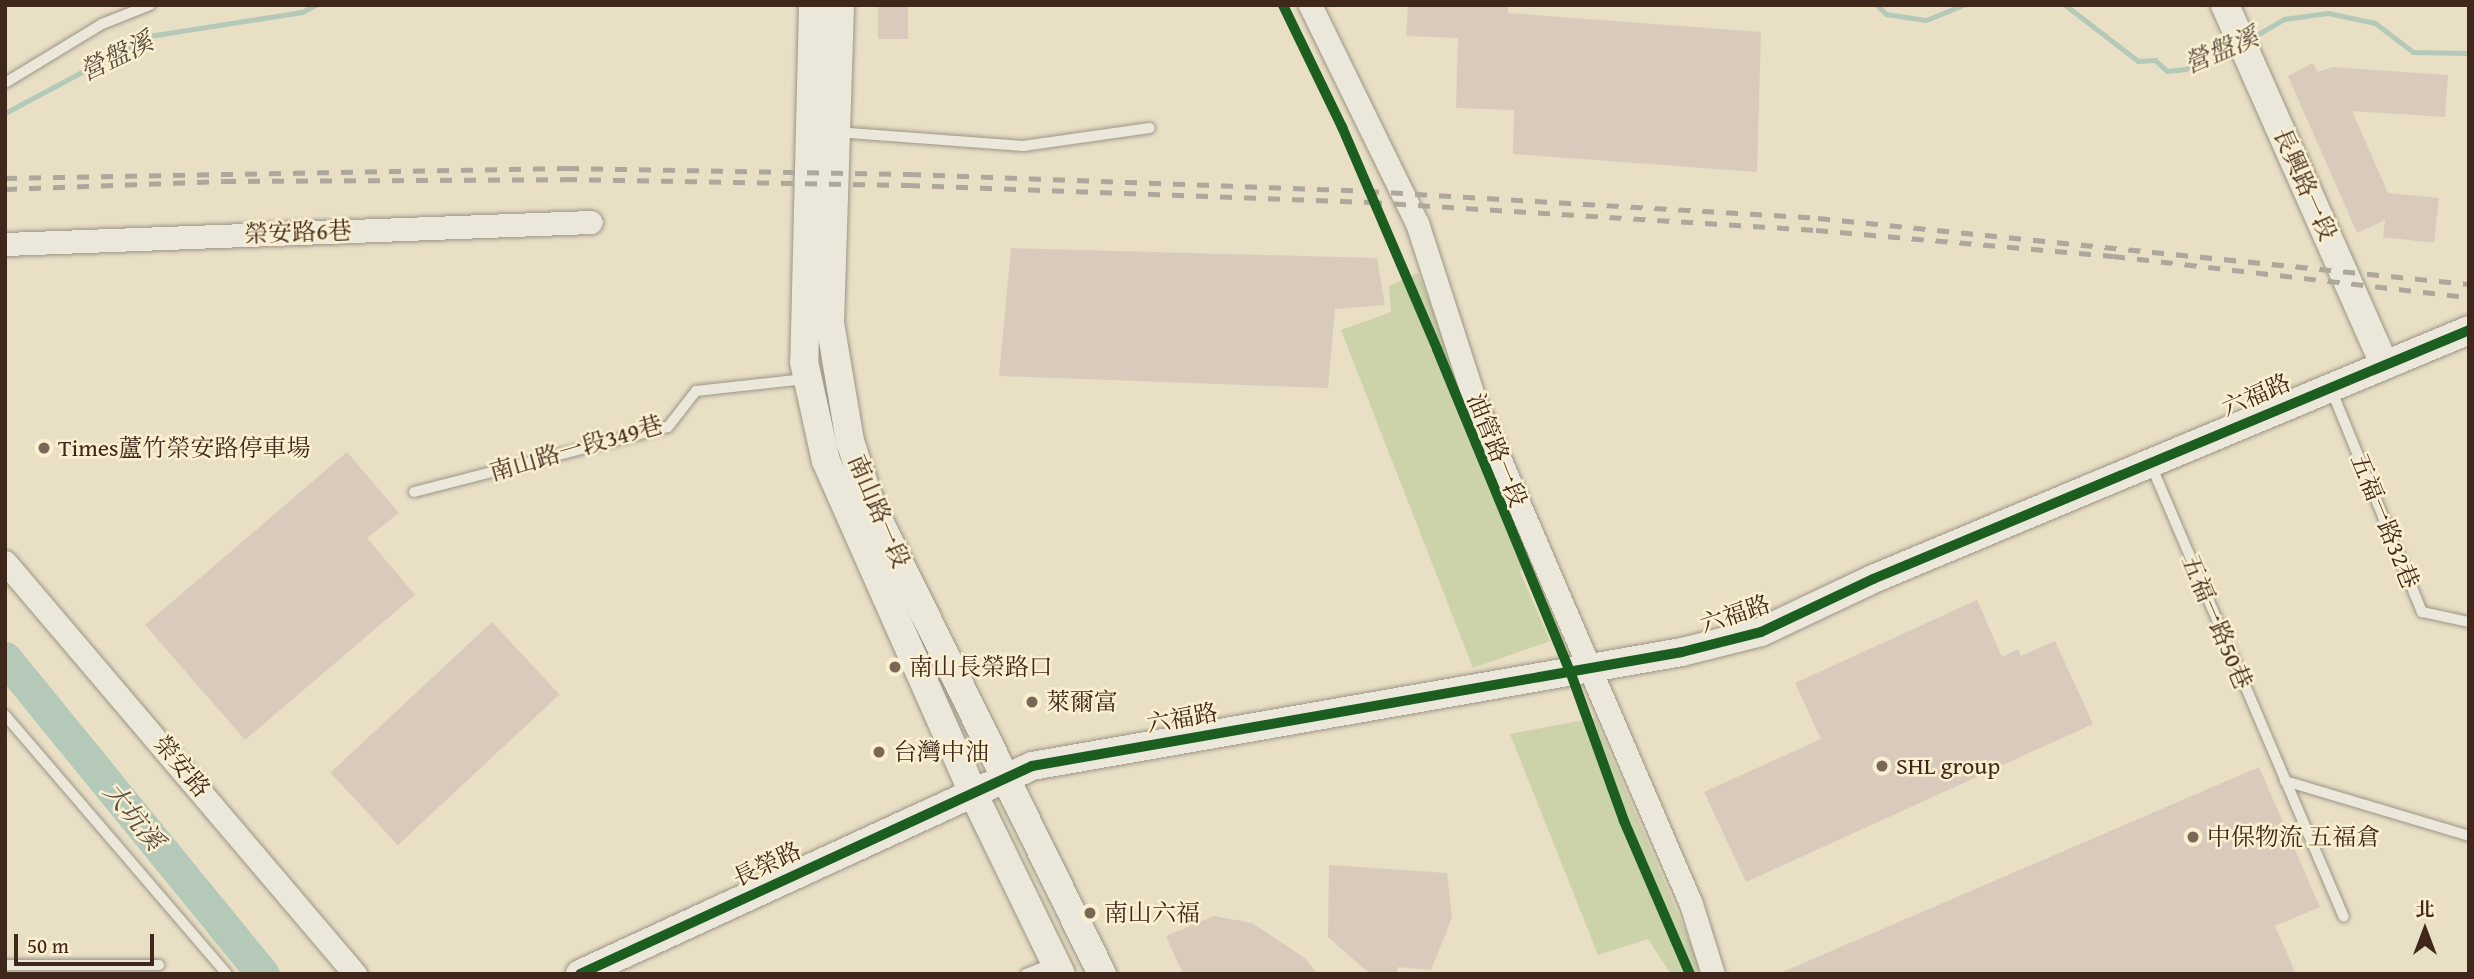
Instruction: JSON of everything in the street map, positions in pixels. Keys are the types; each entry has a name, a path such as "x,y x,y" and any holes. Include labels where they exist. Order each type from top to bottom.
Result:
{"street":[{"name":"南山路一段","path":"813,5 804,362 826,461 972,791 1058,968"},
{"name":"南山路一段","path":"840,5 830,323 850,441 871,505 1007,776 1102,974"},
{"name":"油管路一段","path":"1310,5 1417,223 1475,402 1691,904 1713,974"},
{"name":"長興路一段","path":"2225,5 2384,363"},
{"name":"榮安路6巷","path":"5,244 591,222"},
{"name":"六福路","path":"972,791 1032,766 1682,652 1761,632 1873,579 2384,363 2469,330"},
{"name":"榮安路","path":"5,562 355,974"},
{"name":"長榮路","path":"580,974 972,791"}],"lane":[{"path":"5,83 102,24 134,8 150,5"},
{"path":"836,132 1023,145 1150,128"},
{"name":"南山路一段349巷","path":"414,492 668,427 696,391 807,379"},
{"name":"五福一路32巷","path":"2330,386 2422,612 2469,622"},
{"name":"五福一路50巷","path":"2150,463 2344,917"},
{"path":"5,715 227,974"},
{"path":"2285,782 2469,836"},
{"path":"5,965 159,965"},
{"path":"1026,974 1058,968"}],"green space":[{"path":"1418,273 1530,555 1520,572 1550,641 1473,668 1341,330 1391,312 1389,286"},
{"path":"1595,718 1700,966 1695,974 1671,974 1648,939 1598,955 1510,734"}],"building":[{"path":"878,5 908,5 908,39 878,39"},
{"path":"1408,5 1508,5 1508,13 1761,32 1757,172 1513,154 1514,110 1456,108 1458,38 1406,36"},
{"path":"2313,63 2318,72 2332,67 2448,75 2445,117 2352,111 2388,193 2439,198 2434,243 2383,237 2385,220 2357,233 2288,76"},
{"path":"1011,248 1377,258 1385,305 1335,309 1328,388 999,376"},
{"path":"347,452 399,513 367,538 415,595 245,740 145,625"},
{"name":"SHL group","path":"1977,600 2002,657 2018,649 2021,656 2055,641 2093,724 1746,882 1704,792 1821,739 1795,683"},
{"path":"492,622 560,694 398,845 330,773"},
{"name":"中保物流 五福倉","path":"2259,767 2320,907 2275,926 2296,974 1778,974"},
{"path":"1329,865 1447,873 1452,918 1431,970 1398,967 1397,974 1370,974 1328,937"},
{"path":"1214,916 1252,923 1305,958 1318,974 1183,974 1166,936"}],"waterway":[{"name":"營盤溪","path":"5,113 149,36 302,12 315,5"},
{"name":"營盤溪","path":"1877,5 1886,14 1926,20 1963,5"},
{"name":"營盤溪","path":"2065,5 2138,61 2155,60 2167,71 2186,69 2205,54 2232,45"},
{"name":"營盤溪","path":"2248,40 2284,19 2328,13 2375,23 2413,52 2469,53"},
{"name":"大坑溪","path":"5,658 263,974"}],"railway":[{"path":"5,178 567,168 909,174 1367,191 1818,218 2469,284"},
{"path":"5,189 224,181 565,179 908,185 1370,202 1816,230 2113,256 2469,297"}],"cycle path":[{"path":"1283,5 1342,127 1437,349 1570,671 1624,821 1690,974"},
{"path":"580,974 1032,766 1682,652 1761,632 1873,579 2469,330"}],"place":[{"name":"Times蘆竹榮安路停車場","path":"44,448"},
{"name":"南山長榮路口","path":"895,667"},
{"name":"萊爾富","path":"1032,702"},
{"name":"台灣中油","path":"879,752"},
{"name":"SHL group","path":"1882,766"},
{"name":"中保物流 五福倉","path":"2193,837"},
{"name":"南山六福","path":"1090,913"}]}
